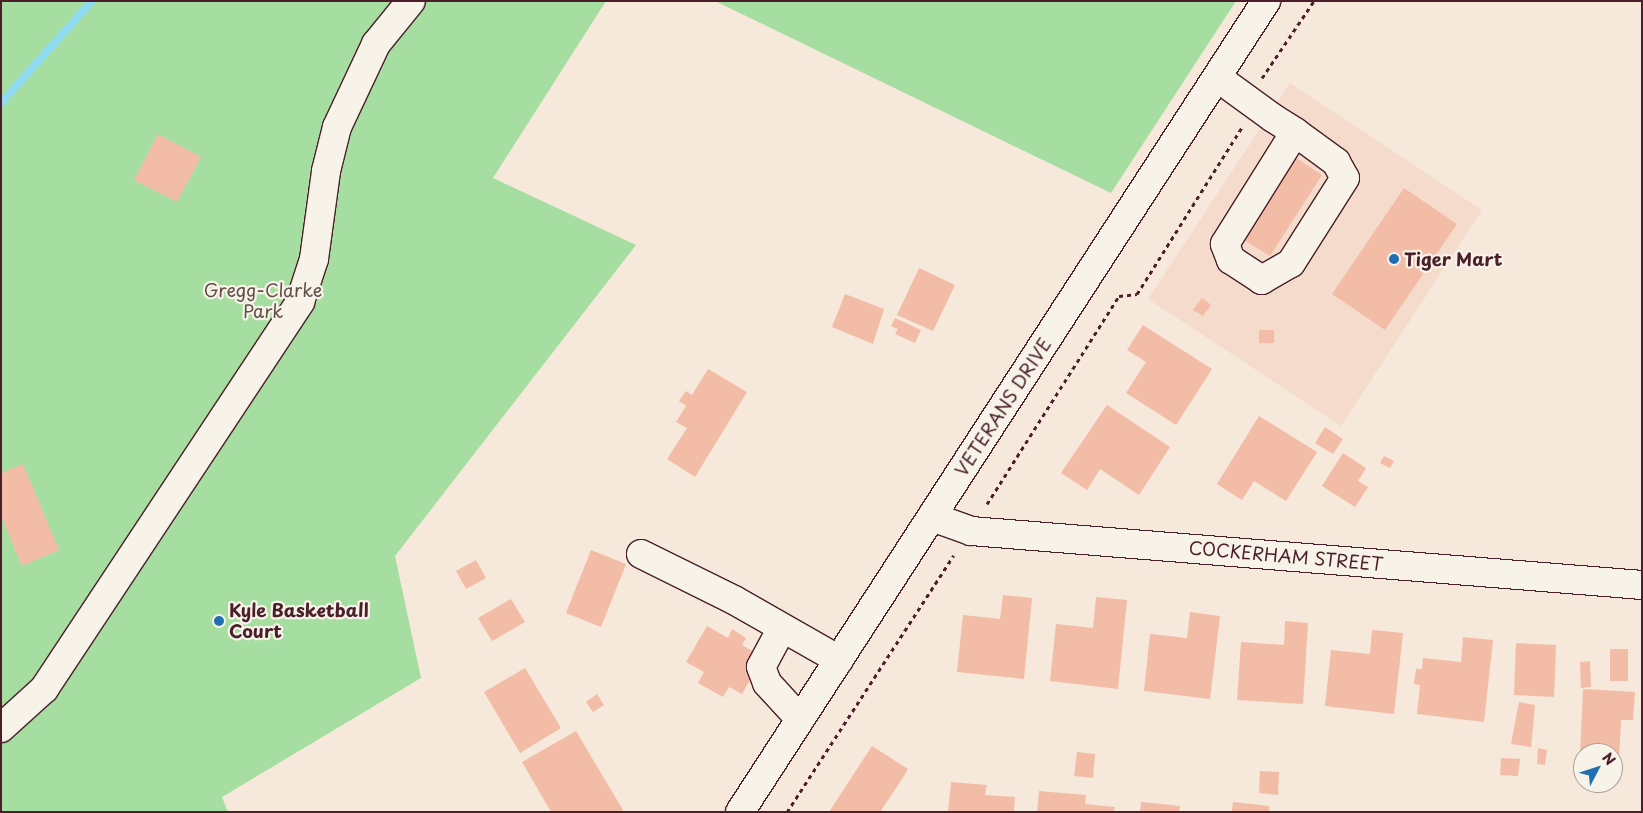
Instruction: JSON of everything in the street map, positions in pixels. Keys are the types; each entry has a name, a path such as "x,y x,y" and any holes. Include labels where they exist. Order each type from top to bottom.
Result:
{"main road":[{"path":"1,728 44,689 300,302 314,259 326,171 337,127 376,44 412,1"},
{"name":"VETERANS DRIVE","path":"740,812 1218,78 1266,1"},
{"path":"1218,78 1252,103 1294,132 1336,162 1345,178 1292,263 1262,280 1231,260 1225,244 1294,132"},
{"name":"COCKERHAM STREET","path":"932,517 971,531 1642,585"},
{"path":"641,554 734,600 839,660"},
{"path":"782,628 761,667 767,682 800,720"}],"path":[{"path":"986,507 1119,296 1137,294 1240,131 1262,79 1314,1"},
{"path":"787,812 957,550"}],"shaded area":[{"path":"1290,83 1482,210 1341,426 1148,299"}],"green space":[{"name":"Gregg-Clarke Park","path":"1,1 606,1 493,178 636,245 395,556 421,678 222,797 228,812 1,812"},
{"path":"715,1 1236,1 1111,193"}],"building":[{"path":"158,134 201,157 177,202 134,180"},
{"path":"1296,158 1322,175 1270,256 1244,240"},
{"name":"Tiger Mart","path":"1404,188 1457,224 1385,330 1332,294"},
{"path":"919,268 955,285 933,331 897,315"},
{"path":"845,294 884,309 873,344 832,327"},
{"path":"1202,298 1211,305 1203,316 1193,310"},
{"path":"895,318 921,330 915,343 895,334 898,329 891,326"},
{"path":"1143,325 1212,369 1176,425 1126,393 1146,362 1127,350"},
{"path":"1259,330 1274,330 1274,343 1259,343"},
{"path":"708,369 747,392 695,477 667,459 687,428 676,422 686,406 679,401 686,391 692,395"},
{"path":"1107,405 1170,447 1139,495 1100,469 1087,490 1061,473"},
{"path":"1259,416 1317,452 1286,501 1254,481 1242,500 1217,484"},
{"path":"1325,427 1343,439 1333,454 1315,443"},
{"path":"1343,453 1366,468 1358,481 1368,487 1355,507 1322,486"},
{"path":"1384,456 1394,461 1390,468 1380,463"},
{"path":"23,464 59,550 22,566 1,516 1,473"},
{"path":"591,550 626,564 601,627 566,613"},
{"path":"476,560 486,578 466,589 456,571"},
{"path":"1003,595 1032,598 1024,679 957,672 963,615 1000,619"},
{"path":"1096,597 1127,600 1118,689 1050,681 1056,624 1093,628"},
{"path":"511,599 525,622 492,641 478,618"},
{"path":"1190,612 1220,616 1210,699 1144,691 1150,634 1187,638"},
{"path":"1285,621 1308,623 1303,704 1237,700 1241,642 1284,645"},
{"path":"707,626 728,638 732,629 746,638 742,645 763,657 742,694 729,687 723,697 698,683 704,672 686,662"},
{"path":"1372,630 1403,633 1394,714 1325,706 1331,650 1370,654"},
{"path":"1463,637 1493,640 1484,722 1417,714 1420,685 1414,684 1416,669 1422,669 1423,658 1461,662"},
{"path":"1516,643 1556,645 1554,697 1514,695"},
{"path":"1610,649 1628,649 1628,681 1610,681"},
{"path":"1590,661 1591,687 1581,688 1580,662"},
{"path":"525,668 561,728 520,753 484,692"},
{"path":"1583,689 1635,692 1633,720 1621,720 1620,743 1581,743"},
{"path":"597,694 604,705 593,712 586,702"},
{"path":"1519,702 1535,705 1531,747 1511,744"},
{"path":"576,731 623,810 619,812 551,812 522,762"},
{"path":"872,746 908,769 902,779 880,812 829,812"},
{"path":"1538,748 1547,750 1545,765 1537,764"},
{"path":"1077,752 1095,754 1093,778 1074,776"},
{"path":"1501,758 1520,759 1518,776 1500,775"},
{"path":"1260,771 1279,772 1278,795 1259,793"},
{"path":"951,782 987,785 985,795 1015,797 1014,812 948,812"},
{"path":"1039,791 1086,795 1085,804 1115,807 1114,812 1037,812"},
{"path":"1141,802 1180,806 1179,812 1140,812"},
{"path":"1233,802 1269,806 1269,812 1232,812"}],"waterway":[{"path":"1,103 92,1"}],"place":[{"name":"Tiger Mart","path":"1394,259"},
{"name":"Kyle Basketball Court","path":"219,621"}]}
